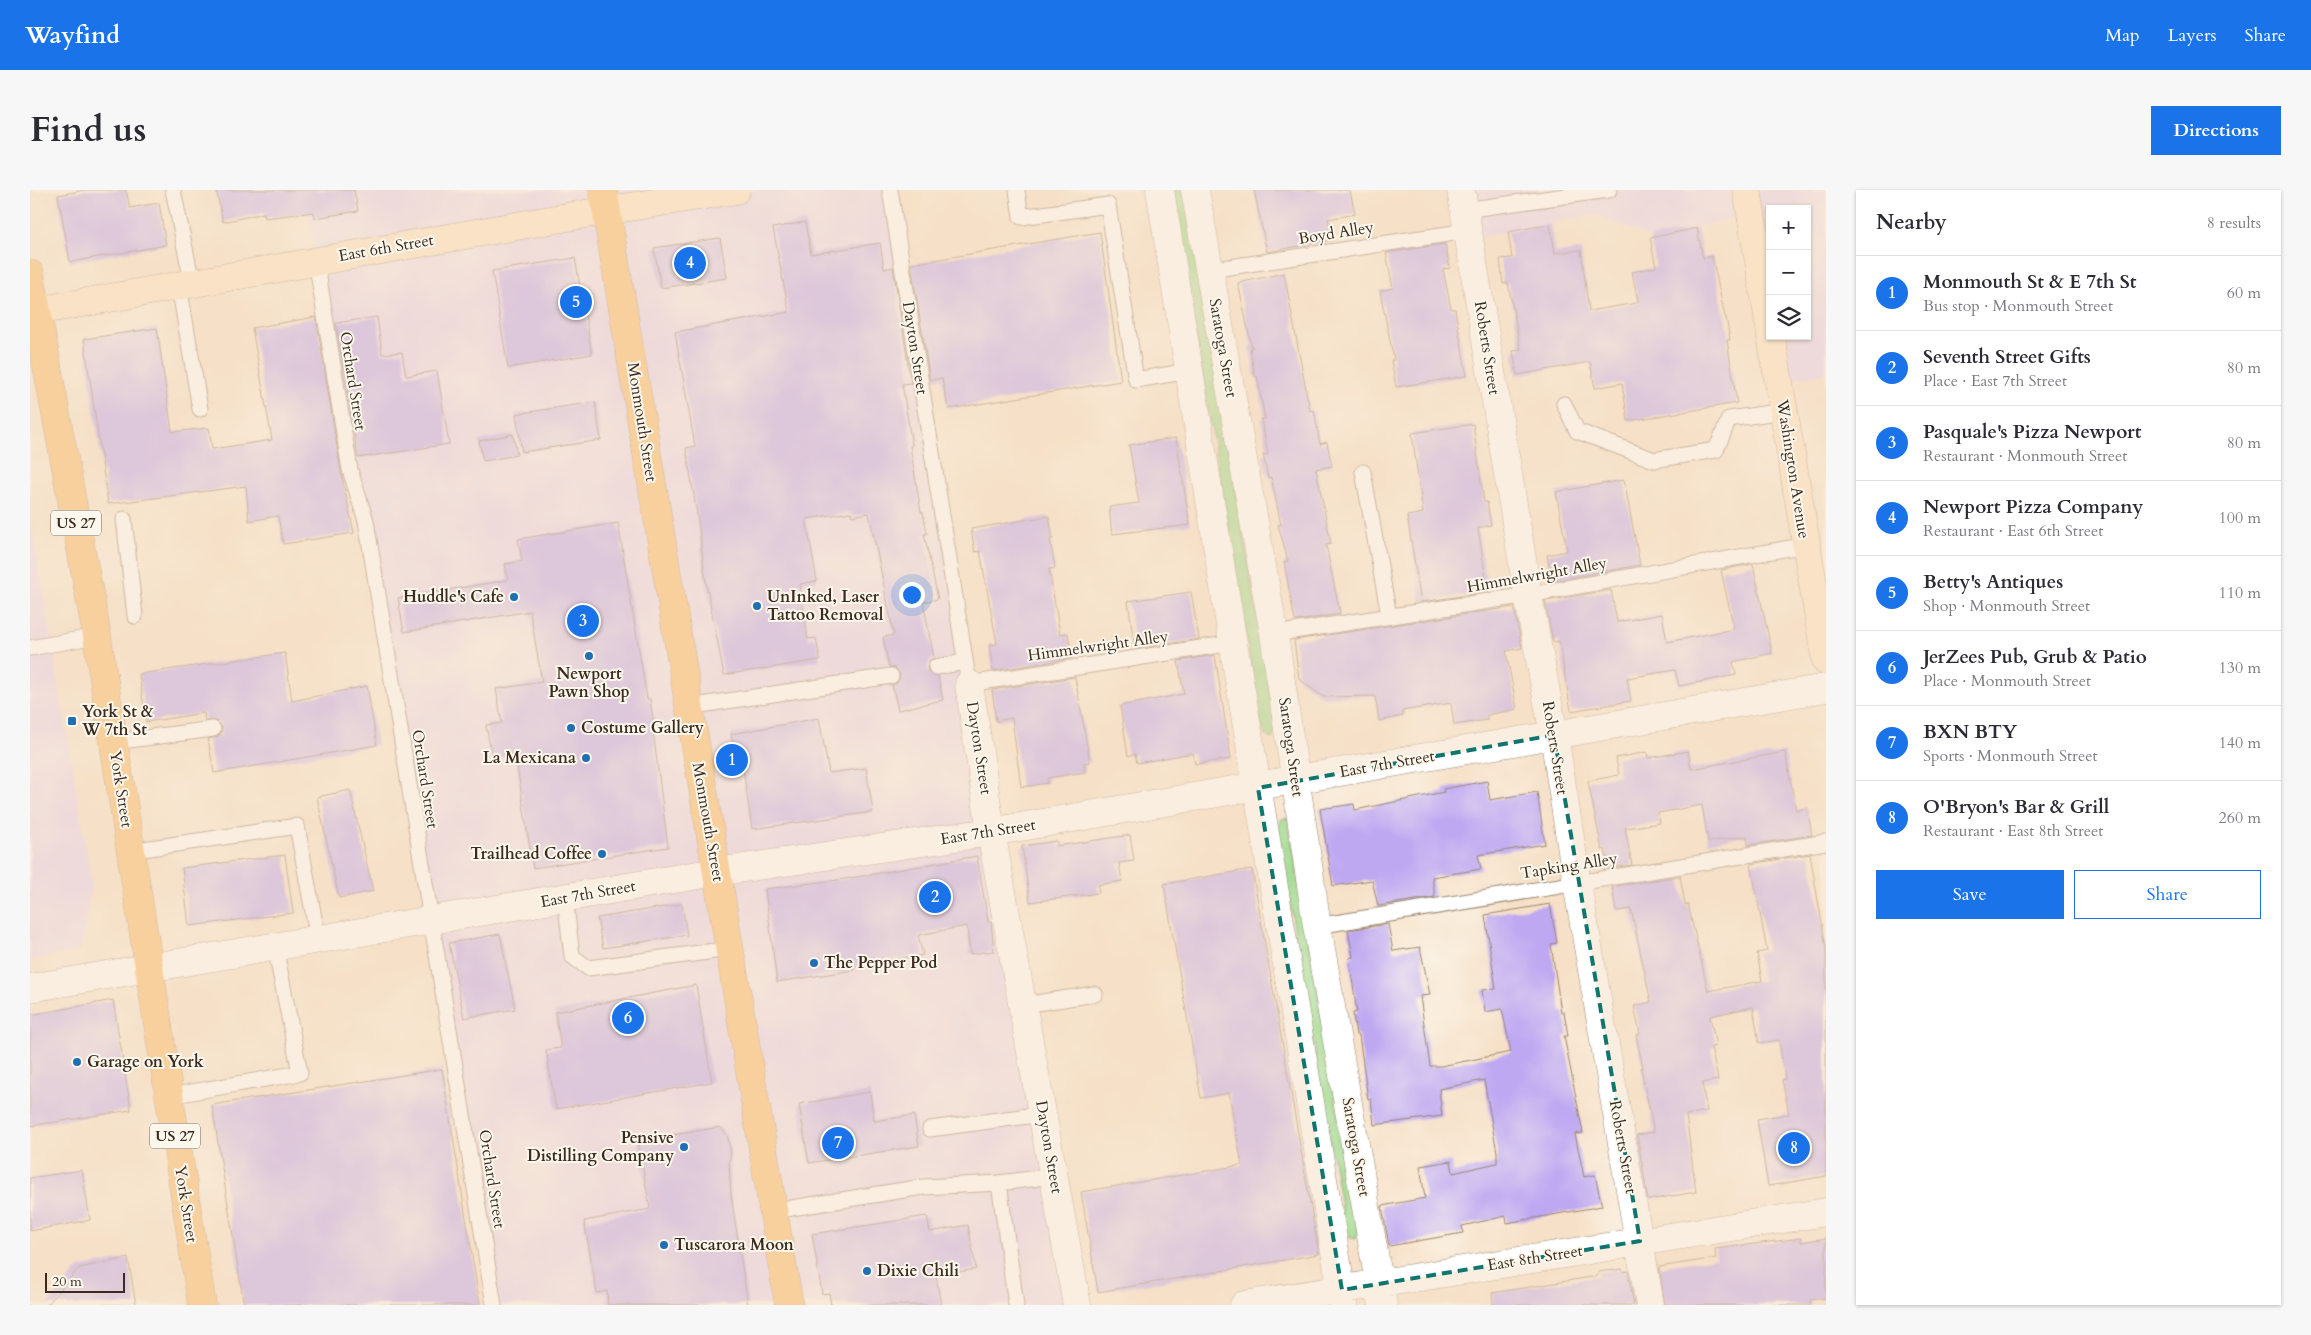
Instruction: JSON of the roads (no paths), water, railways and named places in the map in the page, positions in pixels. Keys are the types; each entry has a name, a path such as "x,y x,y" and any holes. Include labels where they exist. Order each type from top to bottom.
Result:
{"main road":[{"name":"Monmouth Street","path":"605,200 789,1305"},
{"name":"York Street","path":"30,274 33,311 97,636 202,1305"}],"street":[{"name":"East 6th Street","path":"33,311 316,260 605,200 736,190"},
{"path":"1160,190 1233,643 1343,1298"},
{"name":"Saratoga Street","path":"1195,190 1274,634 1317,926 1382,1294"},
{"path":"1747,190 1766,304"},
{"name":"Roberts Street","path":"1464,210 1650,1305"},
{"name":"Washington Avenue","path":"1772,340 1826,661"},
{"name":"Dayton Street","path":"967,673 991,832 1077,1305"},
{"name":"East 7th Street","path":"30,988 149,966 430,921 716,872 991,832 1258,788 1826,688"},
{"name":"East 8th Street","path":"1244,1305 1382,1294 1640,1241 1826,1212"}],"lane":[{"path":"173,190 200,409"},
{"name":"Dayton Street","path":"890,190 967,673"},
{"path":"1017,190 1021,217 1108,205 1136,380 1189,371"},
{"name":"Boyd Alley","path":"1210,270 1464,210 1609,190"},
{"name":"Orchard Street","path":"316,260 350,470 366,521 494,1305"},
{"path":"1564,404 1576,431 1654,460 1716,450 1729,419 1784,411"},
{"path":"1363,472 1389,616"},
{"path":"124,519 135,616"},
{"name":"Himmelwright Alley","path":"1274,634 1528,595 1806,545"},
{"path":"30,648 97,636"},
{"name":"Himmelwright Alley","path":"936,667 967,673 1233,643"},
{"path":"688,707 790,693 891,676"},
{"path":"114,742 214,729"},
{"path":"130,851 297,826 318,939"},
{"name":"Tapking Alley","path":"1317,926 1826,842"},
{"path":"565,898 572,956 588,968 730,950"},
{"path":"169,1096 300,1073 275,946"},
{"path":"1023,1005 1095,994"},
{"path":"930,1129 1042,1114"},
{"path":"773,1211 922,1187 999,1183 1054,1176"},
{"path":"999,1183 1016,1305"}],"place":[{"name":"Newport Pizza Company","path":"690,263"},
{"name":"Betty's Antiques","path":"576,302"},
{"name":"Huddle's Cafe","path":"514,597"},
{"name":"UnInked, Laser Tattoo Removal","path":"757,606"},
{"name":"Pasquale's Pizza Newport","path":"583,621"},
{"name":"Newport Pawn Shop","path":"589,656"},
{"name":"York St & W 7th St","path":"72,721"},
{"name":"Costume Gallery","path":"571,728"},
{"name":"La Mexicana","path":"586,758"},
{"name":"Monmouth St & E 7th St","path":"732,760"},
{"name":"Trailhead Coffee","path":"602,854"},
{"name":"Seventh Street Gifts","path":"935,897"},
{"name":"The Pepper Pod","path":"814,963"},
{"name":"JerZees Pub, Grub & Patio","path":"628,1018"},
{"name":"Garage on York","path":"77,1062"},
{"name":"BXN BTY","path":"838,1143"},
{"name":"Pensive Distilling Company","path":"684,1147"},
{"name":"O'Bryon's Bar & Grill","path":"1794,1148"},
{"name":"Tuscarora Moon","path":"664,1245"},
{"name":"Dixie Chili","path":"867,1271"}]}
